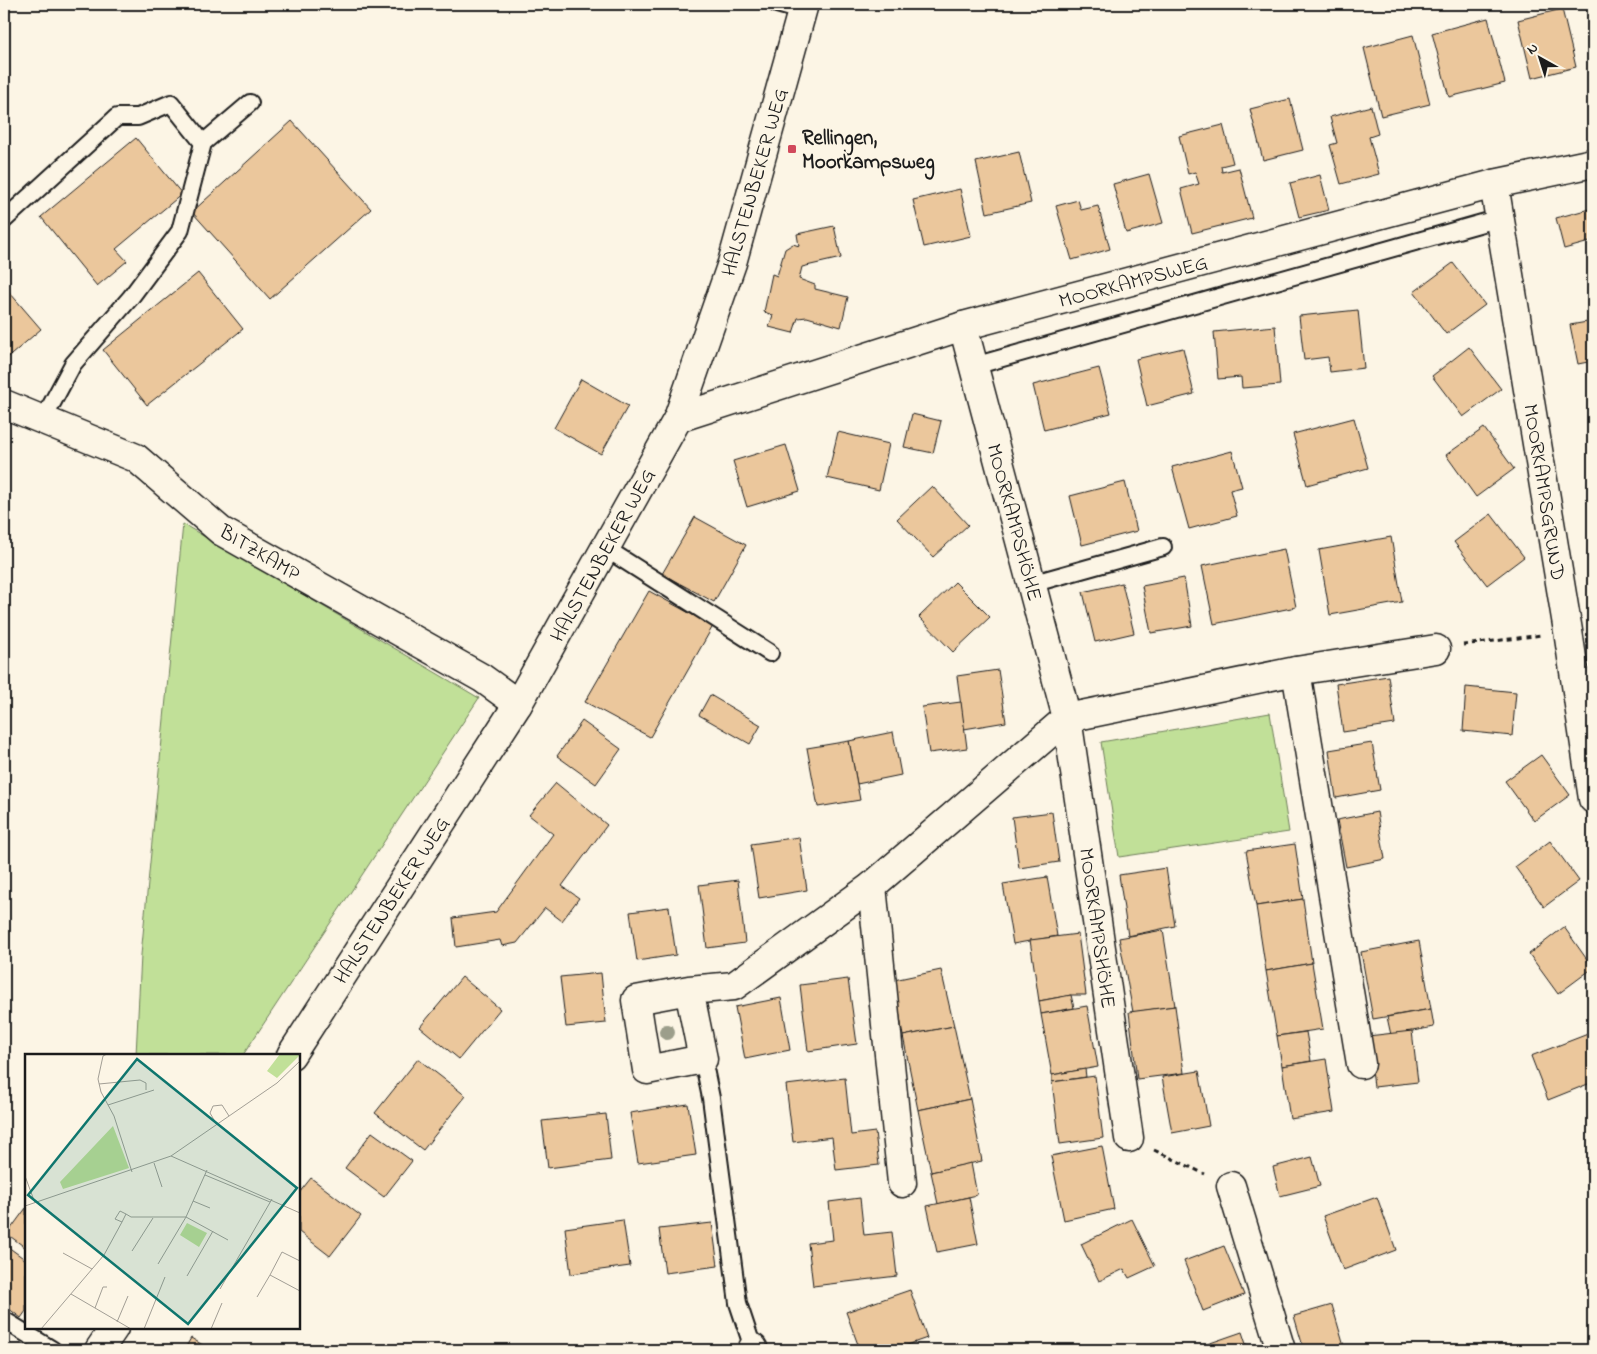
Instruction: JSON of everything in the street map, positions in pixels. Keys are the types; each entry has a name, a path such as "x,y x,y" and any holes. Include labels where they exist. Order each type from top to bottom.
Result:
{"street":[{"name":"HALSTENBEKER WEG","path":"292,1054 518,704 678,418 732,263 795,6"},
{"name":"MOORKAMPSWEG","path":"678,418 963,326 1494,184 1593,163"},
{"name":"MOORKAMPSGRUND","path":"1494,184 1568,632 1593,799"},
{"name":"MOORKAMPSHÖHE","path":"963,326 1067,718 1129,1138"},
{"name":"BITZKAMP","path":"4,404 136,458 221,531 482,678 518,704"},
{"path":"689,990 703,1059 646,1070 636,1000 689,990 734,986 872,886 1067,718 1296,671 1436,649"},
{"path":"1296,671 1361,1064"},
{"path":"872,886 902,1183"},
{"path":"1231,1186 1281,1350"},
{"path":"99,1350 113,1329"}],"lane":[{"path":"4,220 117,117 138,117 171,103 203,143"},
{"path":"43,420 73,364 131,297 180,231 203,143 250,104"},
{"path":"974,366 1500,218"},
{"path":"1031,584 1163,547"},
{"path":"605,548 770,653"},
{"path":"703,1059 711,1098 738,1303 753,1349"},
{"path":"4,1320 53,1350"}],"path":[{"path":"1436,649 1568,632"},
{"path":"1129,1138 1231,1186"}],"green space":[{"path":"183,524 479,698 244,1054 136,1054 141,955"},
{"path":"1270,713 1289,832 1119,857 1101,742"}],"building":[{"path":"1562,9 1576,67 1532,78 1518,20"},
{"path":"1488,18 1505,83 1449,97 1432,33"},
{"path":"1413,35 1430,104 1381,116 1364,48"},
{"path":"1290,99 1303,150 1263,160 1250,109"},
{"path":"1371,106 1378,134 1369,137 1379,174 1341,184 1330,145 1337,143 1330,117"},
{"path":"292,121 371,209 270,299 192,212"},
{"path":"1223,125 1233,163 1221,166 1222,172 1239,168 1252,218 1192,233 1181,189 1199,184 1195,172 1188,174 1179,136"},
{"path":"136,138 182,194 116,249 127,261 97,286 41,217"},
{"path":"1019,152 1031,203 987,213 976,162"},
{"path":"1149,174 1163,223 1126,233 1113,184"},
{"path":"1320,175 1329,210 1299,217 1290,183"},
{"path":"960,189 971,236 924,247 913,200"},
{"path":"1078,200 1081,210 1098,206 1110,249 1072,260 1056,206"},
{"path":"1593,208 1593,241 1564,249 1556,218"},
{"path":"834,226 841,258 802,267 799,279 815,285 815,289 848,297 841,327 807,317 798,318 793,333 769,327 773,315 764,312 772,274 777,276 785,249 793,244 799,246 797,234"},
{"path":"1453,263 1485,305 1446,334 1414,292"},
{"path":"198,273 243,329 147,405 103,350"},
{"path":"4,286 41,329 4,361"},
{"path":"1358,310 1364,368 1330,372 1328,357 1304,360 1299,316"},
{"path":"1593,321 1593,361 1578,364 1570,325"},
{"path":"1275,326 1280,385 1242,388 1241,377 1218,379 1214,332"},
{"path":"1469,347 1501,389 1463,417 1432,376"},
{"path":"1183,348 1194,394 1147,406 1136,359"},
{"path":"1099,368 1111,413 1044,430 1033,385"},
{"path":"581,379 628,406 601,454 554,428"},
{"path":"912,414 941,421 933,453 904,447"},
{"path":"1354,418 1368,468 1307,485 1293,434"},
{"path":"1484,428 1514,469 1476,497 1446,455"},
{"path":"838,432 889,444 879,490 827,478"},
{"path":"786,445 800,491 747,507 733,461"},
{"path":"1232,451 1242,487 1230,490 1237,516 1189,529 1172,467"},
{"path":"1125,482 1137,531 1082,545 1070,496"},
{"path":"932,486 968,525 933,557 897,519"},
{"path":"1491,514 1524,557 1487,585 1454,542"},
{"path":"695,517 746,545 714,602 662,574"},
{"path":"1391,537 1402,602 1330,615 1319,550"},
{"path":"1284,549 1296,607 1214,624 1202,566"},
{"path":"1184,578 1192,626 1151,633 1142,586"},
{"path":"955,582 990,617 953,652 919,617"},
{"path":"1122,583 1134,633 1095,642 1083,592"},
{"path":"649,591 713,626 650,737 585,702"},
{"path":"998,670 1006,722 964,729 957,676"},
{"path":"1388,676 1395,724 1343,732 1336,684"},
{"path":"1466,687 1516,692 1512,736 1463,731"},
{"path":"710,695 761,725 750,744 699,715"},
{"path":"961,702 967,748 929,753 922,707"},
{"path":"582,721 621,749 596,784 557,756"},
{"path":"893,732 901,775 857,784 849,741"},
{"path":"849,741 860,800 818,807 807,748"},
{"path":"1372,743 1380,790 1336,798 1329,750"},
{"path":"1541,755 1570,795 1534,821 1505,781"},
{"path":"556,783 607,825 562,886 579,898 562,921 545,908 517,943 502,946 500,940 456,947 453,918 496,912 553,834 529,815"},
{"path":"1052,812 1059,862 1019,868 1012,817"},
{"path":"1377,812 1385,859 1346,867 1337,820"},
{"path":"799,837 807,890 759,898 751,844"},
{"path":"1550,841 1579,881 1544,907 1515,867"},
{"path":"1295,844 1303,899 1256,906 1246,851"},
{"path":"1166,868 1175,926 1128,936 1119,875"},
{"path":"1047,877 1057,936 1013,944 1003,884"},
{"path":"738,880 745,943 707,948 699,885"},
{"path":"1303,899 1312,963 1266,971 1256,906"},
{"path":"669,907 676,955 637,961 630,912"},
{"path":"1564,927 1593,968 1558,994 1529,954"},
{"path":"1163,930 1175,1006 1133,1012 1119,938"},
{"path":"1078,934 1086,995 1071,995 1039,1001 1030,940"},
{"path":"1419,941 1431,1009 1373,1019 1361,952"},
{"path":"1312,963 1323,1029 1277,1036 1266,971"},
{"path":"941,970 954,1026 903,1036 894,980"},
{"path":"601,973 606,1023 566,1027 560,977"},
{"path":"462,977 500,1009 459,1059 420,1027"},
{"path":"848,979 857,1044 808,1051 800,985"},
{"path":"1071,995 1074,1008 1041,1014 1039,1001"},
{"path":"781,998 790,1050 745,1059 735,1007"},
{"path":"1087,1006 1098,1067 1052,1075 1041,1014"},
{"path":"1175,1006 1184,1073 1137,1079 1129,1012"},
{"path":"1431,1009 1434,1027 1391,1035 1387,1017"},
{"path":"954,1026 970,1099 918,1110 903,1036"},
{"path":"1412,1031 1418,1082 1374,1087 1368,1036"},
{"path":"1306,1032 1311,1061 1282,1066 1277,1036"},
{"path":"1593,1032 1593,1082 1548,1100 1531,1056"},
{"path":"418,1059 466,1096 423,1150 375,1113"},
{"path":"1326,1059 1334,1112 1290,1119 1282,1066"},
{"path":"1085,1069 1086,1077 1052,1082 1052,1075"},
{"path":"1199,1071 1209,1126 1172,1133 1162,1077"},
{"path":"1095,1076 1103,1138 1060,1144 1052,1082"},
{"path":"845,1078 851,1135 875,1132 879,1165 836,1170 832,1137 793,1142 786,1085"},
{"path":"970,1099 982,1161 931,1172 918,1110"},
{"path":"688,1104 696,1155 638,1163 630,1113"},
{"path":"606,1114 611,1160 548,1168 542,1121"},
{"path":"372,1132 412,1161 384,1197 345,1168"},
{"path":"1102,1146 1114,1209 1064,1220 1051,1156"},
{"path":"1312,1157 1320,1186 1280,1196 1273,1167"},
{"path":"971,1163 977,1195 938,1204 931,1172"},
{"path":"311,1178 361,1216 330,1256 300,1233 300,1192"},
{"path":"969,1197 978,1244 937,1252 927,1206"},
{"path":"1377,1197 1396,1250 1343,1270 1323,1216"},
{"path":"860,1198 864,1235 892,1232 897,1276 813,1286 808,1243 833,1240 829,1202"},
{"path":"25,1209 25,1247 7,1234"},
{"path":"1132,1219 1155,1266 1129,1278 1124,1269 1099,1281 1081,1244"},
{"path":"623,1220 630,1266 571,1274 565,1228"},
{"path":"712,1223 718,1266 665,1273 659,1229"},
{"path":"4,1244 25,1259 25,1312 21,1318 4,1305"},
{"path":"1224,1246 1244,1295 1203,1311 1184,1261"},
{"path":"910,1290 927,1338 893,1350 860,1350 846,1312"},
{"path":"1332,1305 1345,1350 1304,1350 1294,1316"},
{"path":"1242,1332 1248,1350 1190,1350"},
{"path":"191,1338 211,1350 184,1350"}],"place":[{"name":"Rellingen, Moorkampsweg","path":"792,149"}]}
